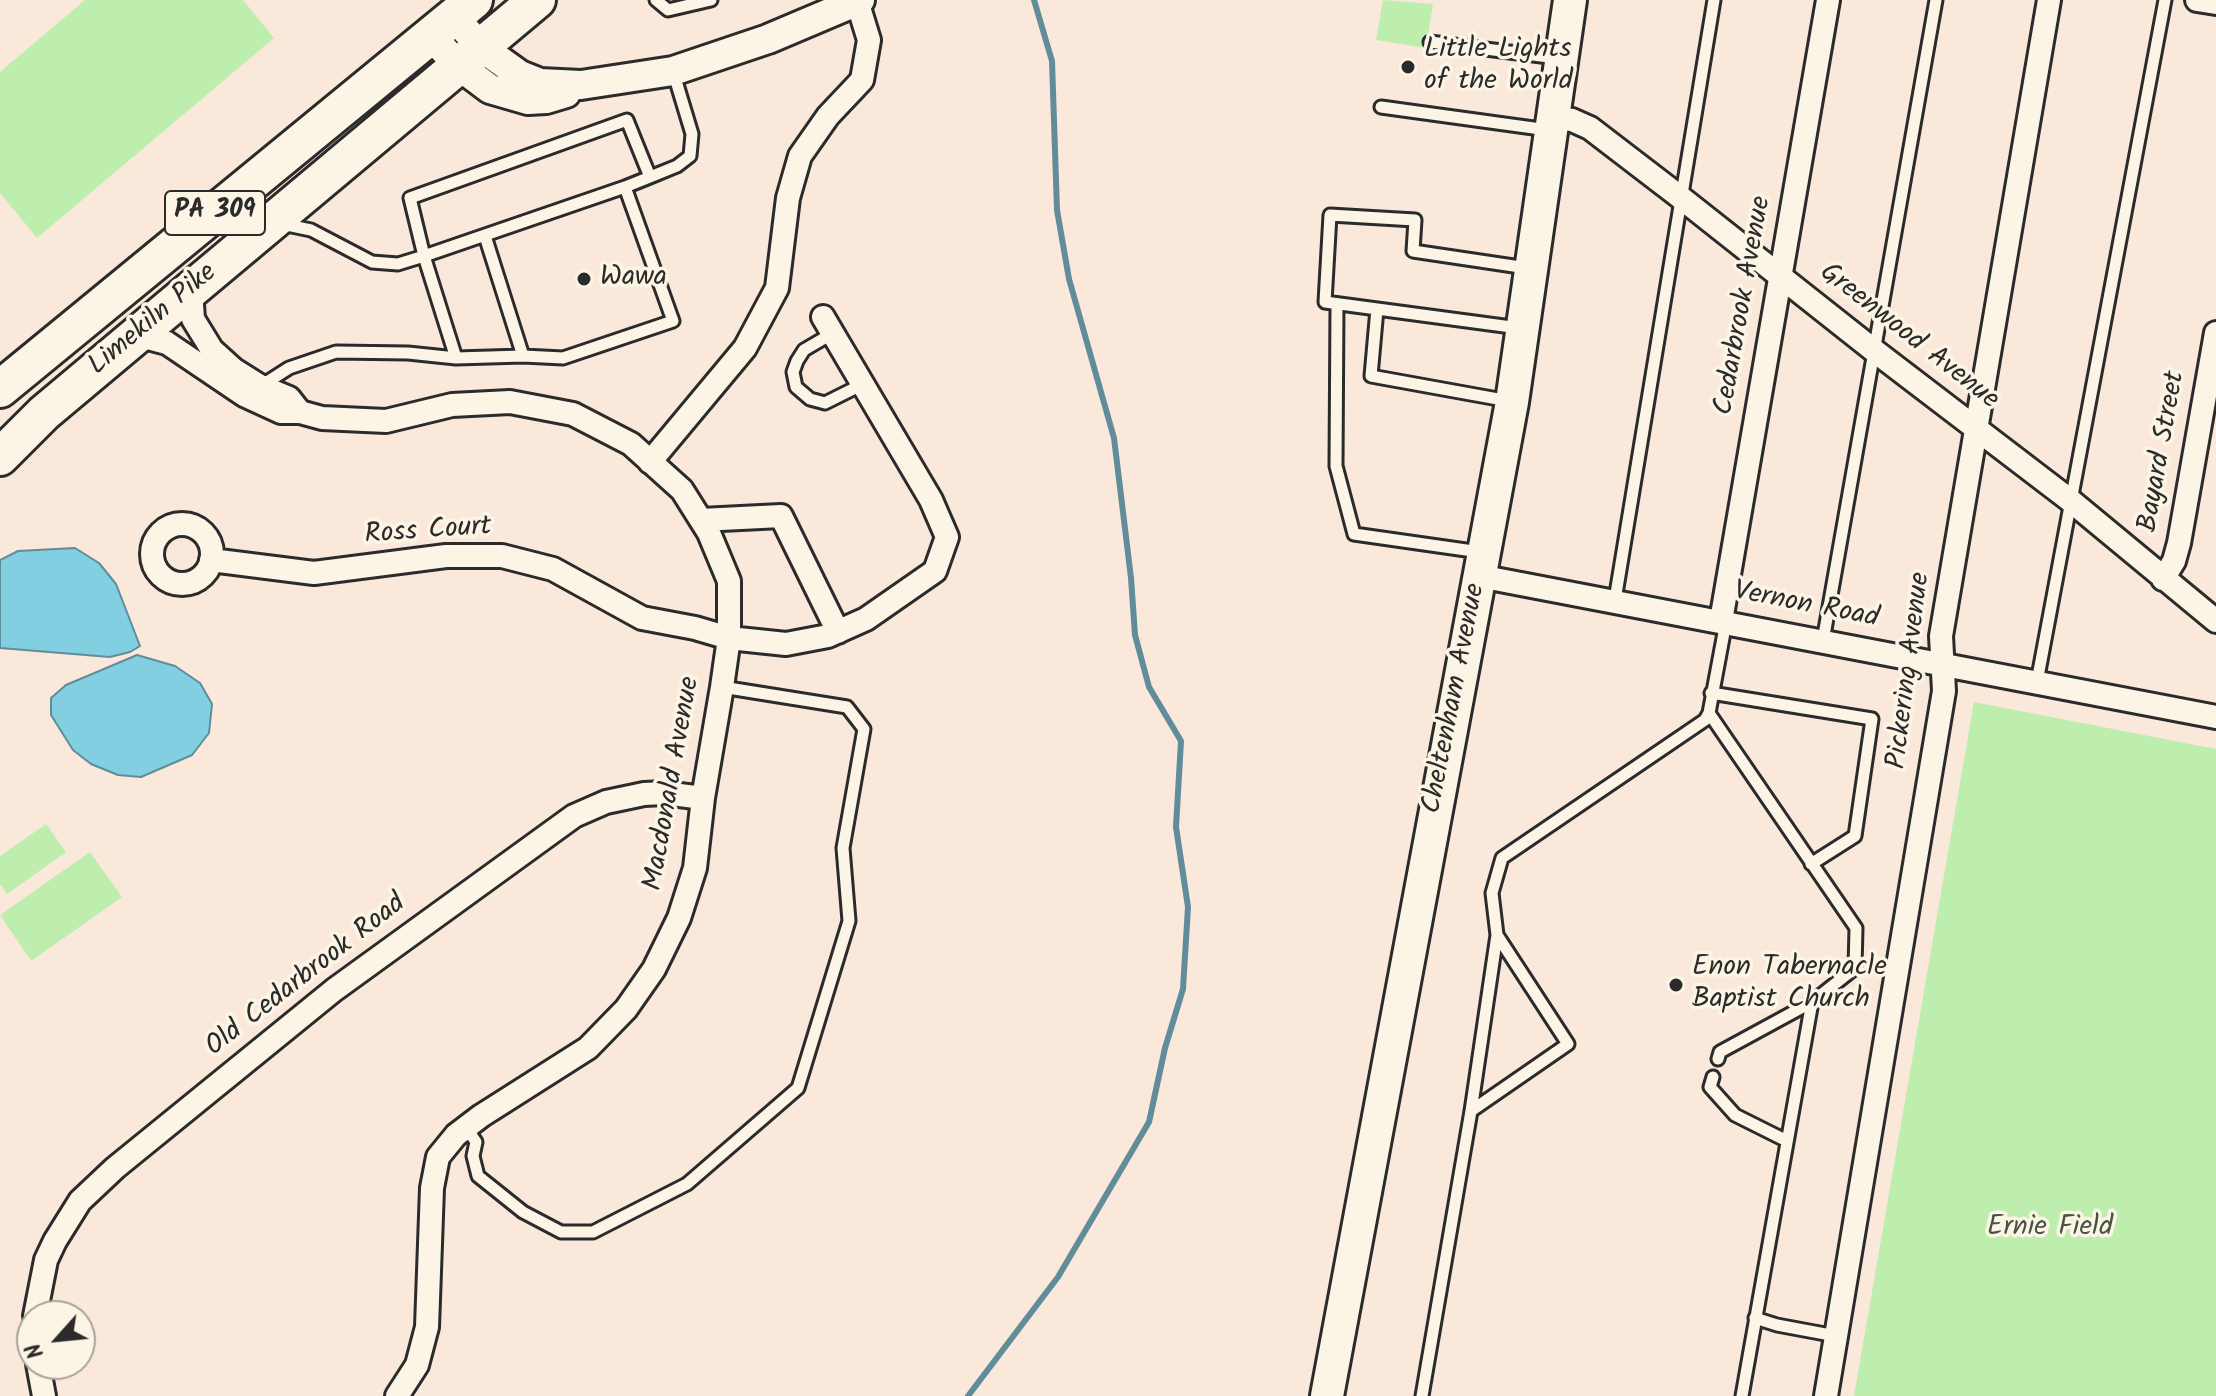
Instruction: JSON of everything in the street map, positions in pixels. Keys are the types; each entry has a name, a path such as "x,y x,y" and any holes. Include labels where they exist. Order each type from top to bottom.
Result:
{"highway":[{"name":"PA 309","path":"470,56 537,0"},
{"name":"Limekiln Pike","path":"0,389 453,18"},
{"name":"Limekiln Pike","path":"0,457 44,413 470,56"}],"main road":[{"name":"Cheltenham Avenue","path":"1327,1396 1512,402 1570,0"}],"street":[{"name":"Cedarbrook Avenue","path":"1724,622 1828,0"},
{"name":"Pickering Avenue","path":"1826,1396 1943,702 1941,636 2049,0"},
{"path":"2197,0 2216,3"},
{"name":"Limekiln Pike","path":"453,18 470,56 540,83 581,85 673,71 768,39 859,1"},
{"path":"650,462 745,348 777,288 788,198 800,156 828,116 862,80 869,40 859,1"},
{"name":"Greenwood Avenue","path":"1554,124 1572,120 1590,128 2071,501 2216,621"},
{"name":"Macdonald Avenue","path":"191,290 193,319 212,350 233,369 260,386 289,398 300,412"},
{"name":"Ross Court","path":"211,560 314,573 446,556 502,556 553,569 642,618 729,638 786,644 828,636 866,619 935,571 947,537 931,500 828,325"},
{"name":"Bayard Street","path":"2163,579 2174,561 2179,543 2216,333"},
{"name":"Macdonald Avenue","path":"137,335 167,343 256,401 281,412 300,412 322,418 386,421 452,405 510,402 573,414 631,444 682,490 701,520 729,581 729,638 722,687 703,798 695,868 679,918 654,969 626,1009 588,1048 466,1127 438,1157 432,1188 427,1327 417,1365 397,1396"},
{"path":"701,520 781,516 838,632"},
{"name":"Vernon Road","path":"1481,564 1615,600 2216,717"},
{"name":"Old Cedarbrook Road","path":"38,1300 46,1260 80,1201 115,1168 334,990 574,816 606,802 644,794 703,798"}],"lane":[{"path":"656,0 668,10 708,1"},
{"path":"1615,600 1714,0"},
{"path":"1823,641 1936,0"},
{"path":"2037,682 2165,0"},
{"path":"1430,42 1562,59"},
{"path":"272,222 311,230 372,262 398,264 625,187 677,166 690,156 692,134 673,71"},
{"path":"1381,107 1554,124"},
{"path":"456,358 424,256 410,198 627,120 650,177"},
{"path":"260,386 289,368 336,352 408,353 456,358 563,358 673,321 625,187"},
{"path":"1523,329 1325,302 1330,215 1415,220 1413,251 1532,268"},
{"path":"485,236 523,356"},
{"path":"1337,304 1336,466 1354,534 1481,564"},
{"path":"1377,309 1371,376 1512,402"},
{"path":"828,325 804,350 793,372 796,387 810,399 825,403 863,384"},
{"path":"1422,1396 1471,1111 1497,935 1492,893 1502,858 1697,726 1709,713 1724,622"},
{"path":"466,1127 476,1142 473,1156 478,1176 523,1212 561,1232 593,1232 687,1184 798,1088 849,921 843,848 864,729 847,707 722,687"},
{"path":"1711,693 1872,719 1855,836 1811,864"},
{"path":"1709,713 1856,928 1855,968 1812,1002 1720,1052 1718,1059"},
{"path":"1471,1111 1568,1044 1497,935"},
{"path":"1742,1396 1785,1140 1812,1002"},
{"path":"1713,1077 1710,1087 1735,1115 1785,1140"},
{"path":"1755,1318 1836,1336"}],"green space":[{"path":"85,0 243,0 274,38 37,238 0,193 0,72"},
{"path":"1383,0 1433,4 1426,48 1376,40"},
{"name":"Ernie Field","path":"1974,702 2216,749 2216,1396 1854,1396"},
{"path":"46,824 66,852 7,894 0,884 0,856"},
{"path":"90,852 122,897 31,961 0,915"}],"water":[{"path":"75,548 99,563 116,584 140,646 110,657 0,648 0,560 18,551"},
{"path":"137,655 175,666 200,683 212,704 209,733 192,755 141,777 118,775 91,764 73,750 51,715 51,698 66,685"}],"waterway":[{"path":"968,1396 1058,1277 1149,1122 1165,1048 1183,989 1188,907 1176,827 1181,741 1149,687 1135,635 1114,438 1069,279 1057,210 1052,61 1034,0"}],"place":[{"name":"Little Lights of the World","path":"1408,67"},
{"name":"Wawa","path":"584,279"},
{"name":"Enon Tabernacle Baptist Church","path":"1676,985"}]}
